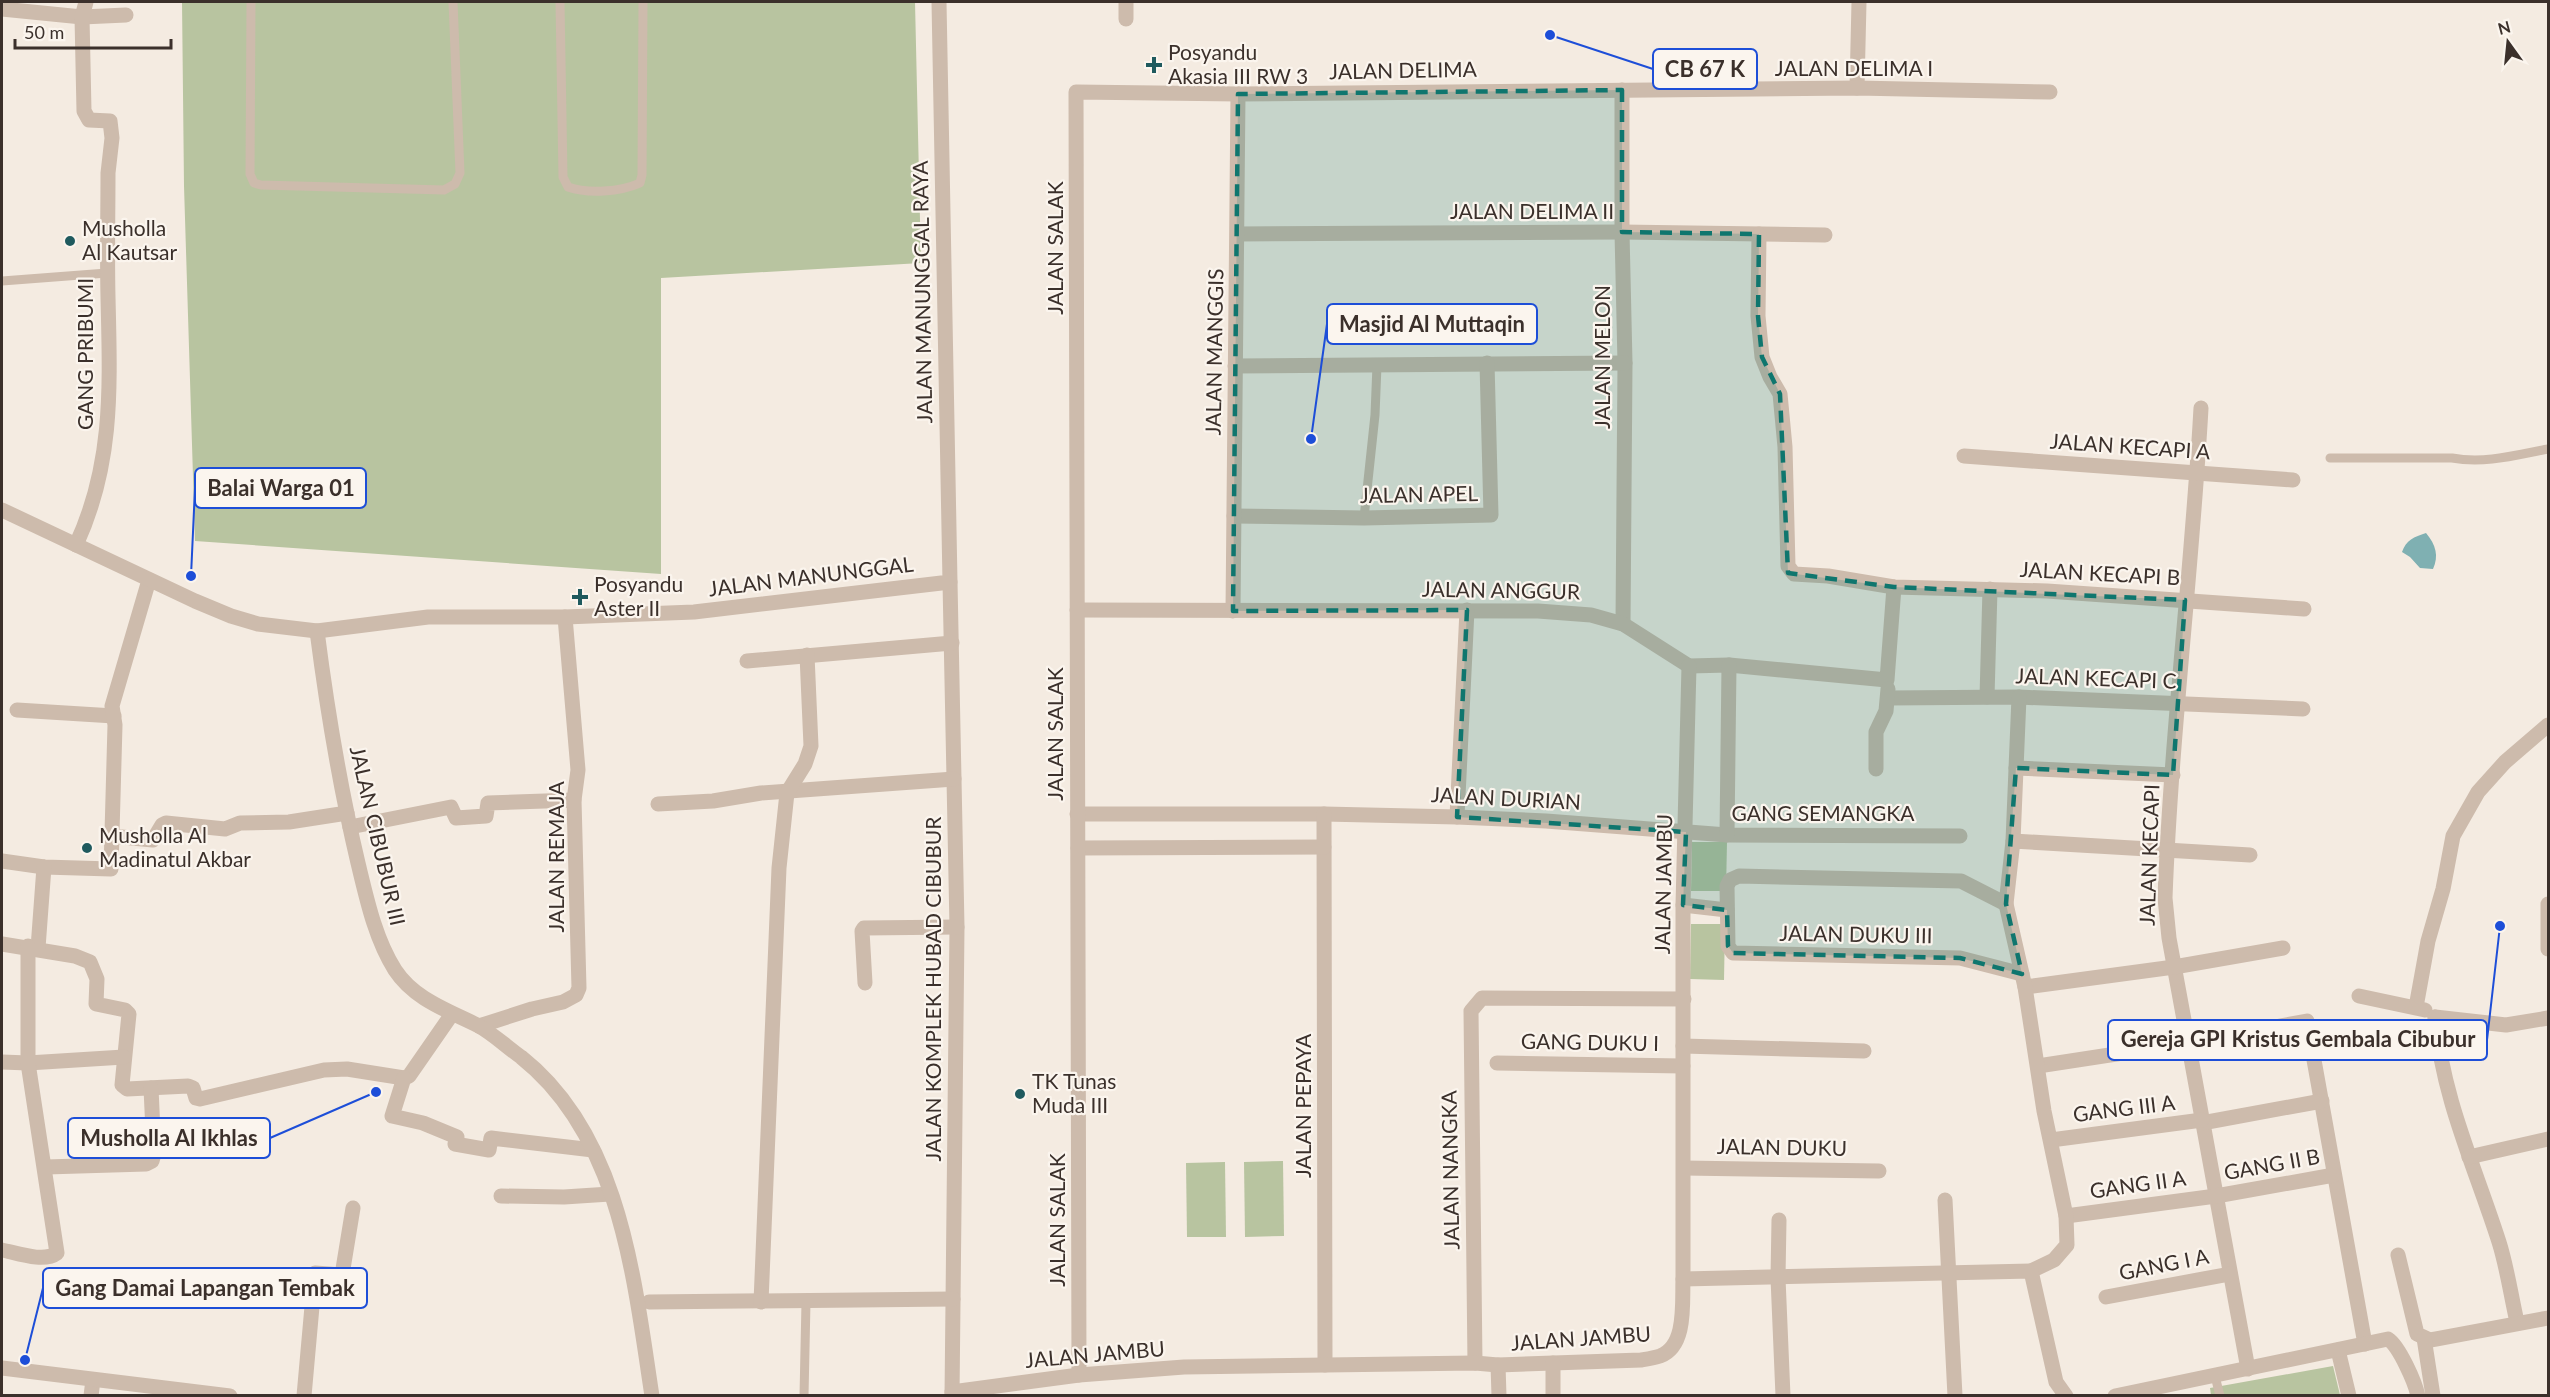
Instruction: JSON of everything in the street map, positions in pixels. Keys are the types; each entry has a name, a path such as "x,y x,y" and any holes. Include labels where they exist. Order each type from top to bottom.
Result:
{"street":[{"name":"GANG PRIBUMI","path":"76,545 90,514 106,449 110,393 107,273 108,173 112,126 110,121 89,120 85,114 82,17 86,2"},
{"name":"JALAN MANUNGGAL RAYA","path":"939,2 950,582"},
{"path":"1126,2 1126,19"},
{"path":"1857,88 1859,2"},
{"path":"2,9 82,17 126,15"},
{"name":"JALAN DELIMA I","path":"1622,90 1857,88 2050,92"},
{"name":"JALAN DELIMA","path":"1076,92 1238,94 1622,90"},
{"name":"JALAN MELON","path":"1622,90 1625,363 1623,624"},
{"name":"JALAN SALAK","path":"1076,92 1079,1375"},
{"name":"JALAN MANGGIS","path":"1233,611 1235,366 1239,234 1238,94"},
{"name":"JALAN DELIMA II","path":"1239,234 1622,232 1825,235"},
{"name":"JALAN KECAPI B","path":"1759,234 1758,316 1762,357 1780,394 1785,447 1788,566 1794,574 1828,576 1894,587 1990,589 2304,609"},
{"name":"JALAN APEL","path":"1233,516 1364,518 1491,515 1487,363"},
{"path":"1235,366 1625,363"},
{"name":"JALAN KECAPI","path":"2201,408 2198,474 2185,600 2165,898 2174,967 2248,1369"},
{"name":"JALAN KECAPI A","path":"1964,456 2294,480"},
{"path":"2,510 231,616 266,626 317,631"},
{"path":"2,861 44,867 109,870 114,716 112,706 149,580"},
{"name":"JALAN MANUNGGAL","path":"317,631 428,617 565,617 694,612 950,582"},
{"name":"JALAN KOMPLEK HUBAD CIBUBUR","path":"950,582 957,927 952,1394"},
{"path":"1876,769 1876,732 1886,711 1888,698 1887,680 1894,587"},
{"path":"1988,697 1990,589"},
{"name":"JALAN ANGGUR","path":"1077,610 1467,610 1538,611 1591,615 1623,624 1689,666"},
{"path":"1457,817 1467,610"},
{"name":"JALAN REMAJA","path":"478,1026 563,1002 576,995 579,988 574,800 578,770 565,617"},
{"name":"JALAN CIBUBUR III","path":"317,631 327,712 348,820 371,914 383,949 407,985 422,997 478,1026 523,1059 555,1091 579,1125 593,1150 610,1194 631,1265 652,1395"},
{"path":"747,661 951,643"},
{"path":"761,1302 778,868 787,793 805,764 811,746 807,655"},
{"path":"1689,666 1729,665 1887,680"},
{"path":"1726,835 1729,665"},
{"name":"JALAN JAMBU","path":"952,1394 1079,1375 1185,1367 1475,1363 1498,1365 1641,1360 1662,1355 1675,1344 1679,1332 1683,1279 1683,905 1689,666"},
{"path":"1683,1279 1778,1278 1948,1271 2031,1271 2054,1260 2067,1245 2066,1216 2044,1111 2023,981 2006,904 2013,842 2019,696"},
{"name":"JALAN KECAPI C","path":"1888,698 2019,696 2303,709"},
{"path":"17,710 114,716"},
{"path":"2416,1007 2428,941 2443,890 2453,836 2478,792 2505,762 2548,725"},
{"path":"2016,768 2174,775"},
{"path":"658,804 713,801 761,793 787,793 954,778"},
{"path":"111,837 153,840 162,825 166,823 225,829 240,823 348,820 451,807 456,818 486,816 488,803 574,800"},
{"path":"1078,848 1324,847 1324,813"},
{"name":"JALAN DURIAN","path":"1077,814 1324,813 1457,817 1686,832"},
{"name":"GANG SEMANGKA","path":"1686,832 1726,835 1960,836"},
{"path":"2013,842 2250,855"},
{"name":"JALAN PEPAYA","path":"1324,847 1325,1365"},
{"path":"2,1250 38,1257 52,1257 57,1253 28,1063 33,947 44,867"},
{"name":"JALAN DUKU III","path":"2006,904 1961,881 1739,876 1730,880 1727,886 1728,946 1733,953 1960,958 2023,981"},
{"path":"2548,904 2548,949"},
{"path":"1683,905 1727,910"},
{"path":"865,983 862,933 864,928 957,927"},
{"path":"2,944 33,947 82,957 90,962 98,979 96,1004 125,1010 129,1014 123,1088 191,1086 196,1098 200,1099 324,1070 347,1069 404,1078 410,1076 453,1014"},
{"path":"2023,981 2174,967 2283,948"},
{"path":"2359,996 2416,1007 2435,1017 2482,1024 2506,1025 2548,1018"},
{"name":"JALAN NANGKA","path":"1475,1363 1471,1011 1482,998 1499,997 1684,999"},
{"path":"2435,1017 2437,1045 2451,1106 2499,1242 2517,1322"},
{"path":"2038,1066 2188,1043 2307,1021 2365,1344"},
{"path":"1683,1046 1864,1051"},
{"path":"2,1062 28,1063 124,1057"},
{"name":"GANG DUKU I","path":"1497,1063 1683,1066"},
{"path":"404,1078 392,1116 423,1123 457,1137 455,1144 489,1150 491,1138 593,1150"},
{"path":"45,1167 146,1164 152,1161 154,1154 151,1088"},
{"name":"GANG III A","path":"2051,1140 2202,1122 2322,1101"},
{"path":"2469,1156 2548,1139"},
{"name":"JALAN DUKU","path":"1684,1167 1879,1171"},
{"name":"GANG II B","path":"2216,1196 2334,1175"},
{"path":"501,1196 564,1197 610,1194"},
{"name":"GANG II A","path":"2066,1216 2216,1196"},
{"path":"1945,1200 1955,1395"},
{"path":"304,1395 315,1273 342,1275 353,1208"},
{"path":"1779,1220 1778,1278 1783,1395"},
{"path":"2398,1255 2418,1334 2424,1338 2436,1339 2548,1318"},
{"path":"2031,1271 2056,1382 2066,1395"},
{"name":"GANG I A","path":"2106,1297 2230,1274"},
{"path":"649,1302 953,1299"},
{"path":"2424,1338 2433,1395"},
{"path":"2115,1395 2388,1339 2394,1344 2416,1384 2418,1395"},
{"path":"2338,1350 2349,1395"},
{"path":"1553,1363 1553,1395"},
{"path":"1498,1365 1499,1395"},
{"path":"2,1368 92,1388 230,1395"}],"lane":[{"path":"251,2 250,174 254,183 444,190 455,184 460,173 453,2"},
{"path":"560,2 563,177 568,187 576,190 626,189 640,183 642,175 643,2"},
{"path":"2,281 107,273"},
{"path":"1364,518 1375,416 1377,365"},
{"path":"2330,458 2452,458 2471,461 2548,449"},
{"path":"804,1395 806,1302"},
{"path":"2215,1376 2220,1395"}],"highlighted area":[{"path":"1622,90 1622,232 1759,234 1758,316 1762,357 1780,394 1788,573 1894,587 2185,600 2173,775 2016,768 2006,904 2022,974 1960,958 1733,953 1728,946 1727,910 1683,905 1686,832 1457,817 1467,610 1233,611 1238,94"}],"green space":[{"path":"182,2 915,2 921,263 661,278 661,574 195,541 184,186"},
{"path":"1692,842 1727,842 1726,891 1691,891"},
{"path":"1691,924 1725,924 1724,980 1690,979"},
{"path":"1283,1161 1284,1236 1245,1237 1244,1162"},
{"path":"1225,1162 1226,1237 1187,1237 1186,1163"},
{"path":"2333,1366 2340,1395 2211,1395 2210,1388"}],"water":[{"path":"2426,533 2436,551 2433,569 2420,568 2402,552 2411,540"}],"place":[{"name":"CB 67 K","path":"1550,35"},
{"name":"Posyandu Akasia III RW 3","path":"1154,65"},
{"name":"Musholla Al Kautsar","path":"70,241"},
{"name":"Masjid Al Muttaqin","path":"1311,439"},
{"name":"Balai Warga 01","path":"191,576"},
{"name":"Posyandu Aster II","path":"580,597"},
{"name":"Musholla Al Madinatul Akbar","path":"87,848"},
{"name":"Gereja GPI Kristus Gembala Cibubur","path":"2500,926"},
{"name":"Musholla Al Ikhlas","path":"376,1092"},
{"name":"TK Tunas Muda III","path":"1020,1094"},
{"name":"Gang Damai Lapangan Tembak","path":"25,1360"}]}
